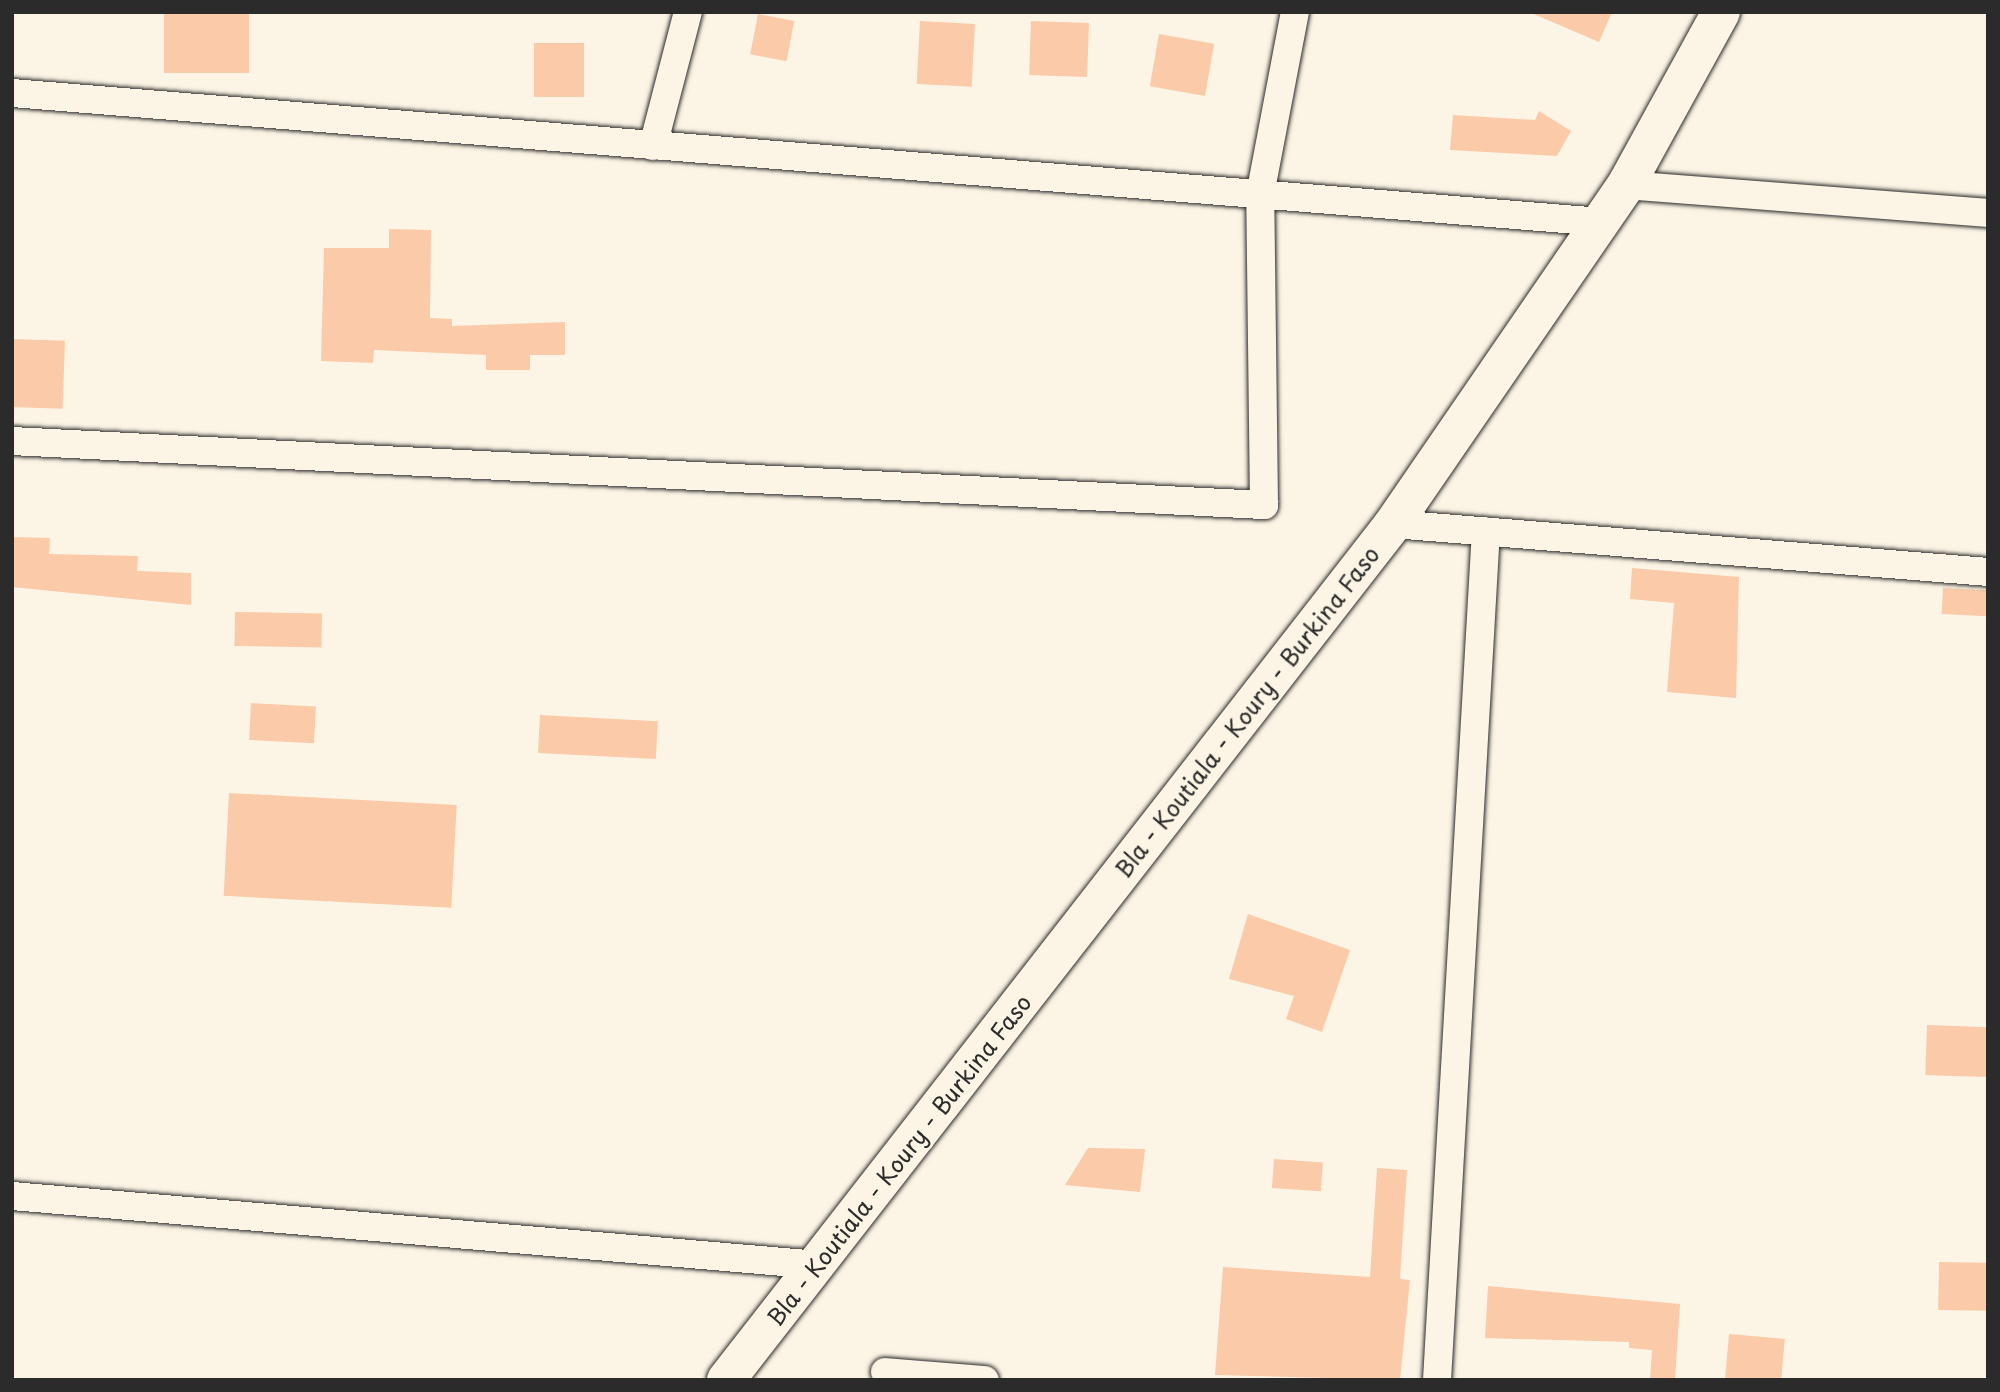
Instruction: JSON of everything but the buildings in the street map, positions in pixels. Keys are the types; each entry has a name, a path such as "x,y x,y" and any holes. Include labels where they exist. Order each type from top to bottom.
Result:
{"main road":[{"name":"Bla - Koutiala - Koury - Burkina Faso","path":"726,1380 1393,524 1626,185 1721,12"}],"street":[{"path":"653,146 688,12"},
{"path":"12,441 1264,505 1259,195 1295,12"},
{"path":"12,93 1601,222"},
{"path":"1626,185 1988,213"},
{"path":"1393,524 1988,572"},
{"path":"1437,1380 1486,531"},
{"path":"12,1196 818,1265"},
{"path":"885,1372 985,1380"}]}
